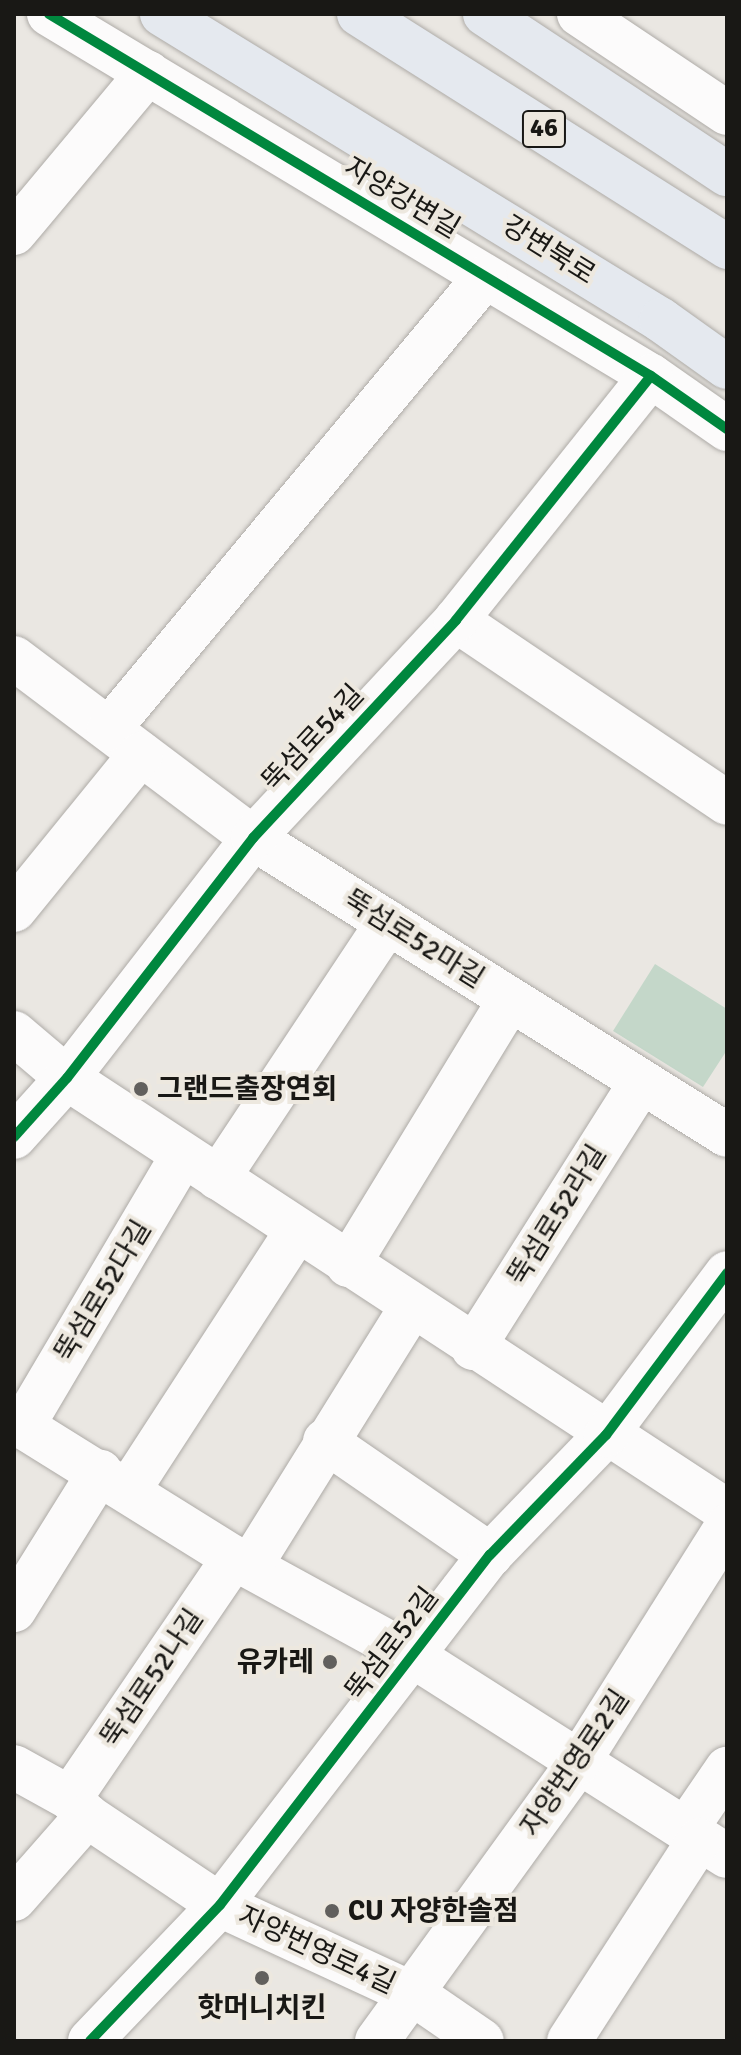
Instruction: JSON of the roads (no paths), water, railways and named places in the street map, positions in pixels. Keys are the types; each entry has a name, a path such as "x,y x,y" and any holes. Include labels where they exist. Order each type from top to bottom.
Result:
{"highway":[{"name":"강변북로","path":"162,14 661,320 727,367"},
{"name":"46","path":"359,14 727,247"},
{"path":"485,14 727,174"}],"street":[{"name":"자양강변길","path":"49,14 651,376 727,429"},
{"path":"579,14 727,113"},
{"path":"14,233 148,73"},
{"path":"14,910 125,742 485,277"},
{"name":"뚝섬로54길","path":"14,1137 67,1078 253,838 456,620 651,376"},
{"path":"456,620 727,803"},
{"name":"뚝섬로52마길","path":"19,671 125,742 253,838 727,1135"},
{"path":"201,1166 388,922"},
{"path":"348,1265 510,1000"},
{"path":"14,1033 67,1078 473,1348 727,1511"},
{"name":"뚝섬로52라길","path":"473,1348 641,1082"},
{"name":"뚝섬로52다길","path":"201,1166 18,1424 243,1561 413,1656 704,1842"},
{"path":"14,1610 114,1482 297,1231"},
{"name":"뚝섬로52길","path":"90,2041 220,1905 490,1555 606,1435 727,1273"},
{"path":"243,1561 412,1306"},
{"path":"325,1441 490,1555"},
{"name":"자양번영로2길","path":"415,1995 578,1763 727,1526"},
{"name":"뚝섬로52나길","path":"14,1899 243,1561"},
{"path":"14,1767 220,1905"},
{"path":"569,2041 704,1842 727,1769"},
{"name":"자양번영로4길","path":"220,1905 415,1995 482,2041"},
{"name":"자양번영로4길","path":"377,2041 415,1995"}],"place":[{"name":"그랜드출장연회","path":"141,1089"},
{"name":"유카레","path":"330,1662"},
{"name":"CU 자양한솔점","path":"332,1911"},
{"name":"핫머니치킨","path":"262,1978"}]}
